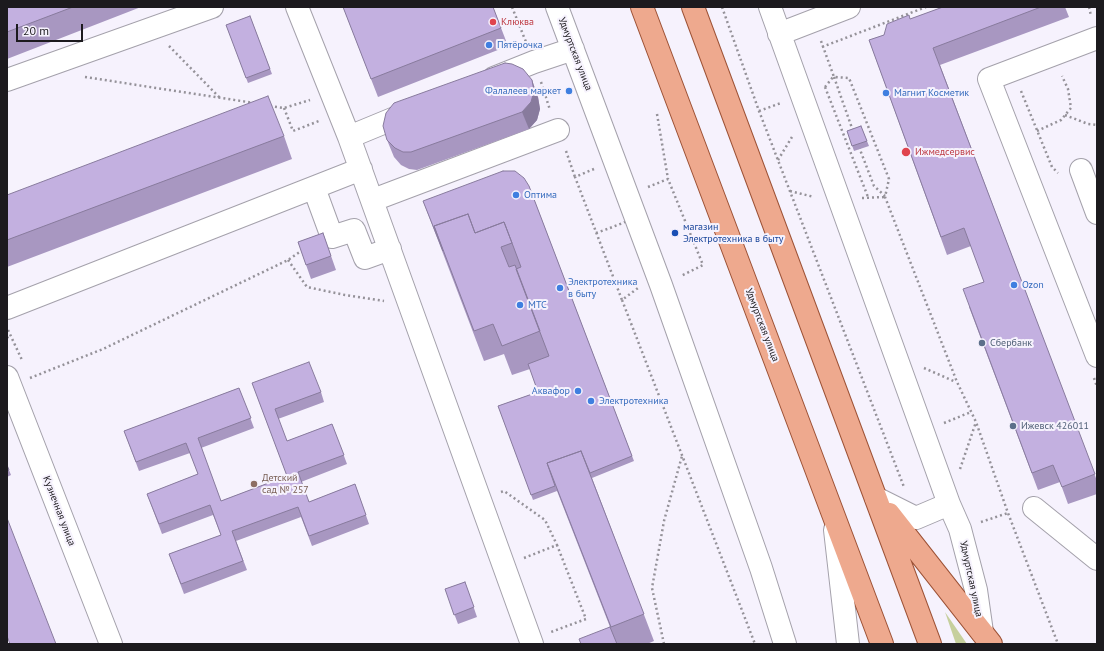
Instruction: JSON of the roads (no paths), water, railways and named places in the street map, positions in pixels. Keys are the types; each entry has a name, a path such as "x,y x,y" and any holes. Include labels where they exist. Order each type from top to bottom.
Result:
{"main road":[{"name":"Удмуртская улица","path":"642,7 882,644"},
{"path":"693,7 930,644"},
{"path":"876,498 986,638"}],"street":[{"path":"7,80 212,7"},
{"path":"297,7 373,200 532,642"},
{"name":"Удмуртская улица","path":"557,7 661,285 761,568 785,644"},
{"name":"Удмуртская улица","path":"770,7 922,431 949,504 960,529 976,590 986,638"},
{"path":"779,34 849,7"},
{"path":"1097,38 989,79 1092,324 1097,356"},
{"path":"475,86 534,62 574,50"},
{"path":"349,137 430,104"},
{"path":"373,200 558,130"},
{"path":"7,308 361,169"},
{"path":"1081,170 1097,213"},
{"path":"314,188 332,237 354,230 365,258 390,249"},
{"name":"Кузнечная улица","path":"9,382 111,644"},
{"path":"876,498 916,518 949,504"},
{"path":"1034,508 1097,559"},
{"path":"834,517 848,644"}],"place":[{"name":"Клюква","path":"493,22"},
{"name":"Пятёрочка","path":"489,45"},
{"name":"Фалалеев маркет","path":"569,91"},
{"name":"Магнит Косметик","path":"886,93"},
{"name":"Ижмедсервис","path":"906,152"},
{"name":"Оптима","path":"516,195"},
{"name":"магазин Электротехника в быту","path":"675,233"},
{"name":"Ozon","path":"1014,285"},
{"name":"Электротехника в быту","path":"560,288"},
{"name":"МТС","path":"520,305"},
{"name":"Сбербанк","path":"982,343"},
{"name":"Аквафор","path":"578,391"},
{"name":"Электротехника","path":"591,401"},
{"name":"Ижевск 426011","path":"1013,426"},
{"name":"Детский сад № 257","path":"254,484"}]}
